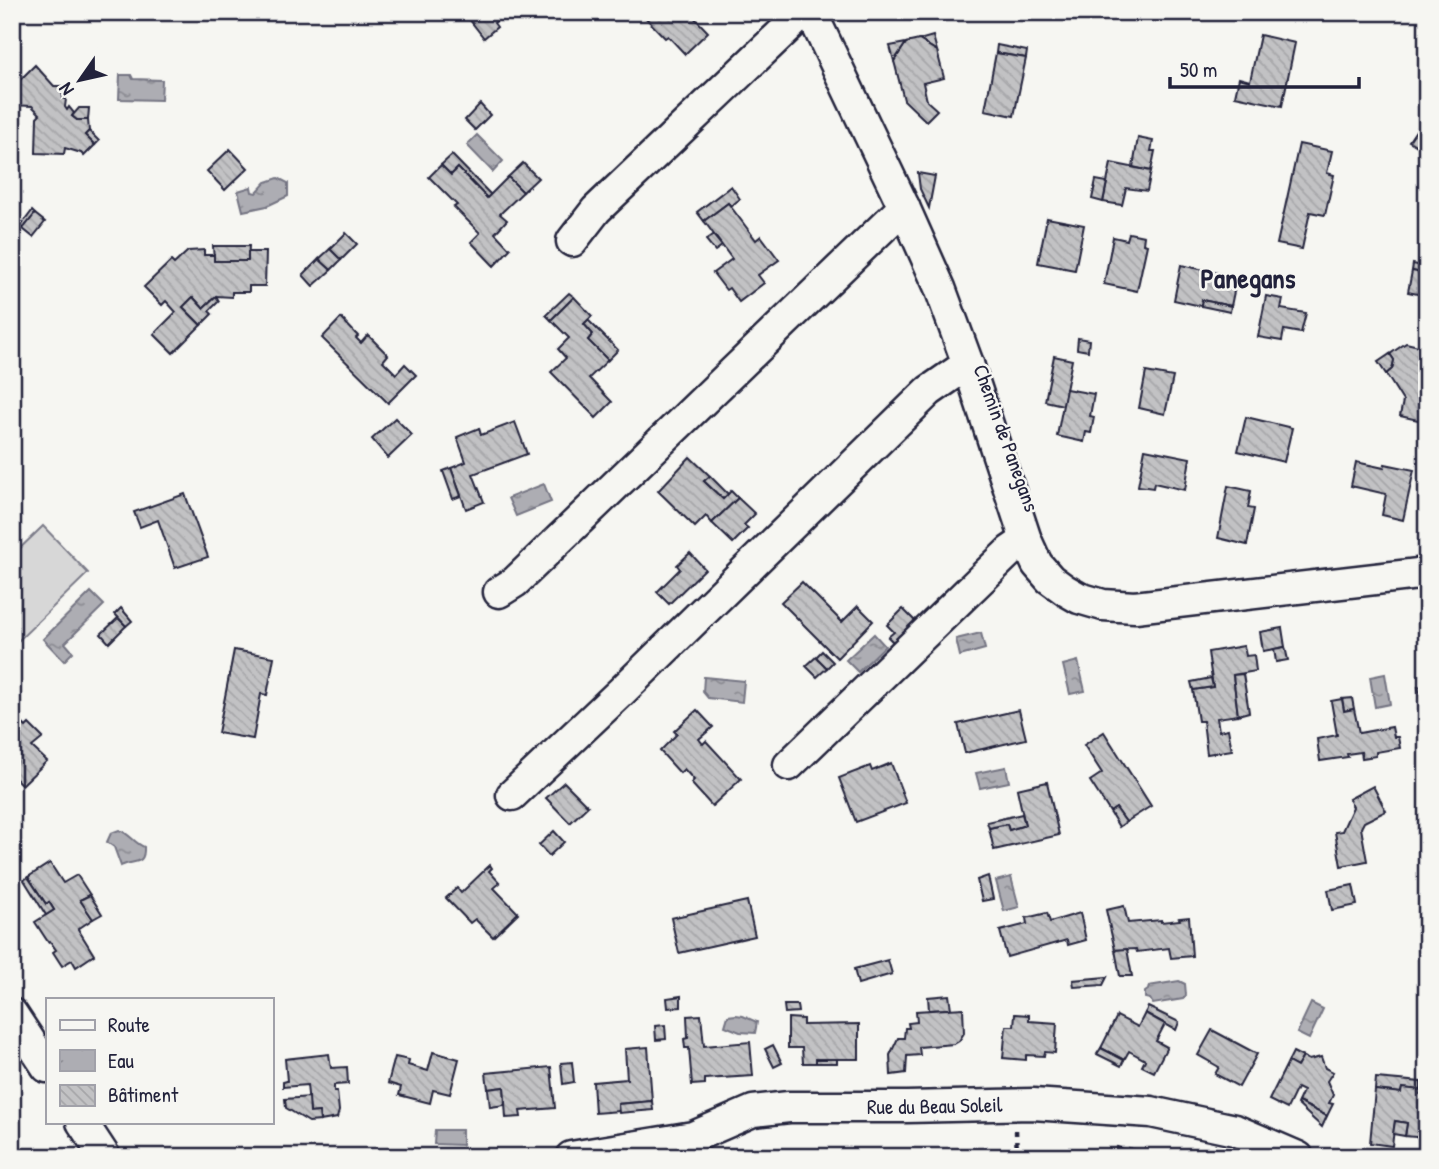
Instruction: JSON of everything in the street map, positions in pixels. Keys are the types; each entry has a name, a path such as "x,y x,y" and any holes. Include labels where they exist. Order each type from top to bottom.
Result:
{"street":[{"path":"572,241 596,210 804,12"},
{"name":"Chemin de Panegans","path":"811,12 940,288 1026,540 1037,564 1050,579 1079,598 1103,605 1135,607 1427,573"},
{"path":"499,592 515,582 904,207"},
{"name":"Chemin de Panegans","path":"512,795 929,391 968,364"},
{"name":"Chemin de Panegans","path":"789,765 1010,551 1026,540"},
{"path":"12,1014 46,1065"},
{"name":"Rue du Beau Soleil","path":"571,1157 696,1147 753,1111 789,1107 1033,1104 1151,1112 1235,1130 1298,1157"},
{"path":"83,1124 105,1157"}],"shaded area":[{"path":"43,526 88,573 12,647 12,556"}],"water":[{"path":"120,75 131,75 133,79 162,80 161,100 119,99"},
{"path":"477,135 503,161 493,172 467,145"},
{"path":"278,178 288,183 288,196 267,206 243,211 238,191 251,187 252,192 256,193 266,182"},
{"path":"544,484 551,502 516,516 508,498"},
{"path":"91,592 104,605 65,643 73,652 64,661 43,639"},
{"path":"981,633 985,649 960,656 956,639"},
{"path":"874,634 885,646 858,672 846,660"},
{"path":"1078,661 1085,691 1070,694 1063,665"},
{"path":"1385,674 1390,704 1375,707 1370,677"},
{"path":"704,677 744,681 742,702 708,698 703,692"},
{"path":"1006,767 1009,782 980,788 976,773"},
{"path":"119,830 144,847 140,860 121,866 114,847 107,842 111,833"},
{"path":"1011,877 1019,907 1004,911 996,881"},
{"path":"1179,981 1185,984 1186,995 1183,999 1153,1004 1150,999 1145,998 1149,986"},
{"path":"1311,1003 1323,1009 1309,1039 1297,1033"},
{"path":"736,1015 757,1022 755,1033 740,1032 725,1026 728,1016"},
{"path":"435,1130 462,1130 462,1145 434,1144"}],"building":[{"path":"469,12 516,12 504,21 501,17 494,23 497,27 484,38 466,15"},
{"path":"640,12 689,12 708,32 685,54"},
{"path":"1260,35 1295,43 1282,106 1235,96 1239,78 1250,81"},
{"path":"933,36 937,51 919,40"},
{"path":"919,40 937,51 944,78 923,83 927,101 937,110 926,121 904,100 894,61 906,43"},
{"path":"906,43 894,61 890,46"},
{"path":"997,45 1027,51 1026,58 996,53"},
{"path":"996,53 1026,58 1014,116 985,110"},
{"path":"35,65 54,86 62,86 63,98 66,99 65,107 67,110 69,107 74,113 72,116 77,120 88,120 89,131 85,135 95,145 84,156 65,148 64,154 36,153 37,117 40,114 32,106 12,105 12,88"},
{"path":"480,104 490,115 475,130 465,120"},
{"path":"79,108 89,108 88,120 77,120 72,116"},
{"path":"1427,114 1427,152 1409,141"},
{"path":"89,131 99,141 95,145 85,135"},
{"path":"1138,138 1153,141 1151,151 1155,151 1151,171 1133,167"},
{"path":"1299,144 1332,151 1327,173 1334,175 1325,215 1310,212 1302,249 1277,244"},
{"path":"230,149 248,168 225,190 207,171"},
{"path":"452,155 491,195 487,198 458,168 451,175 441,165"},
{"path":"523,163 538,178 523,192 508,177"},
{"path":"1111,163 1151,171 1147,191 1126,188 1122,205 1103,202"},
{"path":"441,165 451,175 458,168 487,198 508,177 523,192 500,214 507,220 495,233 510,249 494,266 471,242 480,233 429,177"},
{"path":"918,173 935,176 929,208 920,189"},
{"path":"1096,180 1107,182 1103,202 1092,199"},
{"path":"731,186 740,199 731,206 728,203 704,221 697,212"},
{"path":"728,203 756,240 761,236 779,260 758,275 764,283 739,302 713,273 732,259 704,221"},
{"path":"32,211 35,214 23,229 20,227"},
{"path":"35,214 45,222 33,237 23,229"},
{"path":"1047,218 1084,225 1075,270 1038,263"},
{"path":"346,233 357,244 341,260 330,249"},
{"path":"1129,233 1144,236 1143,244 1147,245 1137,291 1104,284 1113,237 1127,240"},
{"path":"713,235 722,246 715,251 706,240"},
{"path":"213,246 249,246 248,261 214,261"},
{"path":"330,249 341,260 331,270 319,259"},
{"path":"204,250 204,255 214,255 214,261 248,261 248,252 266,252 265,286 249,286 249,292 232,292 232,297 216,296 203,308 193,297 183,307 201,325 173,353 154,334 176,312 166,301 162,305 144,287 171,261 174,264 188,251"},
{"path":"319,259 331,270 313,286 303,275"},
{"path":"1413,264 1427,267 1427,274 1412,271"},
{"path":"1181,265 1237,277 1231,306 1202,300 1201,306 1174,300"},
{"path":"1412,271 1427,274 1427,296 1408,292"},
{"path":"569,293 574,297 551,320 546,315"},
{"path":"216,296 219,301 209,311 212,314 201,325 183,307 193,297 203,308"},
{"path":"1266,296 1283,299 1281,309 1306,313 1301,333 1284,330 1282,341 1258,337"},
{"path":"574,297 592,316 584,324 593,334 588,340 608,360 589,378 612,402 596,418 551,372 566,358 558,349 569,338 551,320"},
{"path":"1202,300 1231,306 1230,312 1201,306"},
{"path":"341,318 361,343 368,335 388,355 383,361 396,374 405,364 416,375 388,403 322,338"},
{"path":"588,320 618,350 608,360 588,340 593,334 584,324"},
{"path":"1078,338 1089,340 1088,351 1077,349"},
{"path":"1406,343 1427,348 1427,422 1400,416 1403,401 1386,374 1392,369 1394,360 1390,354"},
{"path":"1390,354 1394,360 1392,369 1386,374 1378,362"},
{"path":"1054,356 1072,360 1063,405 1045,401"},
{"path":"1146,372 1173,377 1165,414 1139,408"},
{"path":"1066,389 1094,394 1090,416 1094,417 1091,433 1086,432 1084,442 1057,436"},
{"path":"1246,417 1292,428 1284,462 1238,451"},
{"path":"395,418 412,435 388,458 372,439"},
{"path":"515,422 527,454 473,474 484,502 466,509 451,468 466,462 457,437 479,428 481,435"},
{"path":"1145,449 1190,458 1185,490 1154,483 1153,488 1138,486"},
{"path":"690,457 710,476 704,481 723,499 731,491 738,498 712,523 706,516 695,527 658,491"},
{"path":"1356,462 1384,468 1385,464 1414,470 1403,520 1382,515 1386,494 1351,486"},
{"path":"451,468 461,496 453,499 443,471"},
{"path":"710,476 728,494 723,499 704,481"},
{"path":"1228,486 1251,491 1248,508 1254,509 1247,545 1218,538"},
{"path":"185,494 208,557 175,568 158,520 140,527 134,512"},
{"path":"738,498 755,514 744,525 748,528 733,543 712,523"},
{"path":"690,553 705,569 669,604 657,592 680,569 677,565"},
{"path":"802,582 842,622 858,606 873,621 837,658 781,602"},
{"path":"121,608 132,621 126,626 115,614"},
{"path":"903,609 919,625 897,646 888,637 894,632 887,625"},
{"path":"118,618 126,626 109,643 101,634"},
{"path":"1282,628 1285,647 1263,651 1260,632"},
{"path":"1244,646 1246,656 1254,655 1256,671 1233,675 1238,715 1217,718 1219,731 1228,729 1232,750 1207,754 1203,721 1198,721 1193,690 1213,687 1208,652"},
{"path":"1285,647 1288,660 1276,662 1274,649"},
{"path":"234,650 274,657 267,695 261,694 253,739 218,733"},
{"path":"822,651 833,662 827,668 816,657"},
{"path":"816,657 827,668 817,677 806,666"},
{"path":"1243,674 1249,712 1238,715 1233,675"},
{"path":"1211,678 1213,687 1193,690 1191,682"},
{"path":"1427,685 1427,724 1418,687"},
{"path":"1352,698 1354,709 1344,711 1342,699"},
{"path":"1342,699 1344,711 1354,709 1359,733 1392,727 1400,748 1376,752 1376,756 1362,758 1361,752 1320,761 1317,739 1337,735 1331,701"},
{"path":"697,710 713,727 699,739 703,744 706,741 741,779 712,806 691,783 694,780 684,769 680,773 660,751 677,734 674,731"},
{"path":"1019,710 1026,739 965,753 958,724"},
{"path":"12,713 26,727 29,724 43,738 32,747 47,761 22,785 12,775 12,766 17,762 12,757"},
{"path":"1104,732 1151,806 1126,822 1116,808 1110,812 1090,781 1102,773 1084,745"},
{"path":"891,763 906,803 856,822 839,778 870,766 872,771"},
{"path":"564,782 588,806 570,823 546,798"},
{"path":"1047,782 1059,835 994,850 989,828 1007,824 1009,830 1025,825 1017,789"},
{"path":"1373,786 1386,811 1364,822 1361,828 1367,861 1341,866 1335,832 1342,831 1353,807 1349,799"},
{"path":"1116,808 1126,822 1119,827 1110,812"},
{"path":"1022,814 1025,825 1009,830 1007,824 989,828 987,822"},
{"path":"554,831 564,842 549,856 539,845"},
{"path":"50,863 63,883 77,875 90,895 80,900 93,919 78,929 94,955 76,967 72,960 62,966 53,952 56,950 35,922 54,910 49,902 46,904 28,877"},
{"path":"490,865 492,868 489,871 500,883 494,888 518,913 493,937 475,919 470,923 446,898 457,888 461,893"},
{"path":"988,876 993,899 982,901 977,880"},
{"path":"28,877 46,904 49,902 54,910 46,915 24,880"},
{"path":"1353,885 1357,905 1332,910 1328,890"},
{"path":"90,895 102,914 93,919 80,900"},
{"path":"747,901 755,936 679,953 671,918"},
{"path":"1124,906 1128,923 1161,922 1189,917 1192,956 1171,958 1169,948 1137,952 1136,949 1115,950 1106,910"},
{"path":"1047,913 1050,922 1080,913 1086,940 1068,945 1067,940 1007,957 1000,931 1027,924 1026,918"},
{"path":"1127,949 1132,976 1120,976 1115,950"},
{"path":"888,960 892,974 858,984 854,969"},
{"path":"1107,977 1103,985 1074,987 1073,980"},
{"path":"949,995 951,1009 929,1010 928,997"},
{"path":"681,996 681,1007 668,1008 667,998"},
{"path":"784,1005 797,1005 798,1012 785,1013"},
{"path":"1148,1007 1179,1022 1176,1030 1145,1013"},
{"path":"963,1008 964,1033 959,1041 954,1044 919,1047 920,1055 907,1056 906,1073 891,1075 890,1055 898,1038 904,1038 905,1028 909,1028 908,1023 917,1022 916,1011"},
{"path":"1145,1013 1165,1024 1156,1041 1167,1047 1154,1072 1142,1066 1145,1060 1129,1051 1124,1060 1101,1048 1117,1016 1138,1027"},
{"path":"1015,1014 1029,1015 1029,1021 1057,1023 1055,1053 1045,1052 1044,1056 1026,1055 1026,1060 1003,1058 1006,1026 1014,1026"},
{"path":"701,1015 704,1046 750,1042 753,1076 705,1079 705,1084 692,1085 689,1048 685,1048 684,1039 688,1038 687,1016"},
{"path":"788,1018 803,1019 803,1025 859,1024 859,1059 816,1059 816,1063 803,1063 802,1048 788,1048"},
{"path":"665,1025 666,1039 656,1040 655,1026"},
{"path":"1212,1030 1257,1054 1239,1087 1215,1074 1219,1067 1198,1055"},
{"path":"773,1045 782,1063 774,1067 765,1049"},
{"path":"648,1047 652,1101 618,1104 619,1111 595,1113 593,1082 627,1079 625,1049"},
{"path":"1101,1048 1124,1060 1121,1066 1097,1054"},
{"path":"433,1052 459,1059 450,1094 433,1090 430,1103 399,1095 401,1087 388,1083 395,1057 409,1060 408,1065 428,1071"},
{"path":"1293,1052 1303,1057 1297,1067 1288,1062"},
{"path":"329,1054 331,1068 347,1067 348,1084 334,1085 339,1111 337,1118 320,1121 319,1112 310,1113 307,1085 283,1087 283,1082 287,1081 285,1059"},
{"path":"1303,1057 1309,1060 1321,1057 1325,1068 1333,1072 1327,1081 1333,1095 1329,1103 1333,1104 1327,1116 1298,1102 1303,1091 1297,1088 1287,1109 1269,1100 1288,1062 1297,1067"},
{"path":"816,1059 837,1059 837,1063 816,1063"},
{"path":"572,1062 574,1082 563,1084 561,1063"},
{"path":"551,1067 555,1108 520,1111 521,1117 506,1118 504,1087 488,1089 486,1073"},
{"path":"1376,1078 1421,1082 1421,1090 1402,1088 1401,1093 1375,1090"},
{"path":"504,1087 505,1105 490,1107 488,1089"},
{"path":"1402,1088 1421,1090 1420,1094 1427,1095 1427,1138 1405,1136 1407,1123 1395,1121 1392,1146 1370,1143 1375,1090 1401,1093"},
{"path":"309,1097 310,1113 319,1112 320,1121 309,1122 286,1108 285,1099"},
{"path":"652,1101 653,1110 619,1113 618,1104"},
{"path":"1298,1102 1327,1116 1322,1127 1297,1104"},
{"path":"1395,1121 1407,1123 1405,1136 1393,1134"},
{"path":"1117,1147 1128,1151 1126,1157 1113,1157"},
{"path":"1129,1148 1142,1153 1140,1157 1126,1157"},
{"path":"225,1151 228,1157 197,1156 203,1152"}],"district":[{"name":"Panegans","path":"1248,278"}]}
